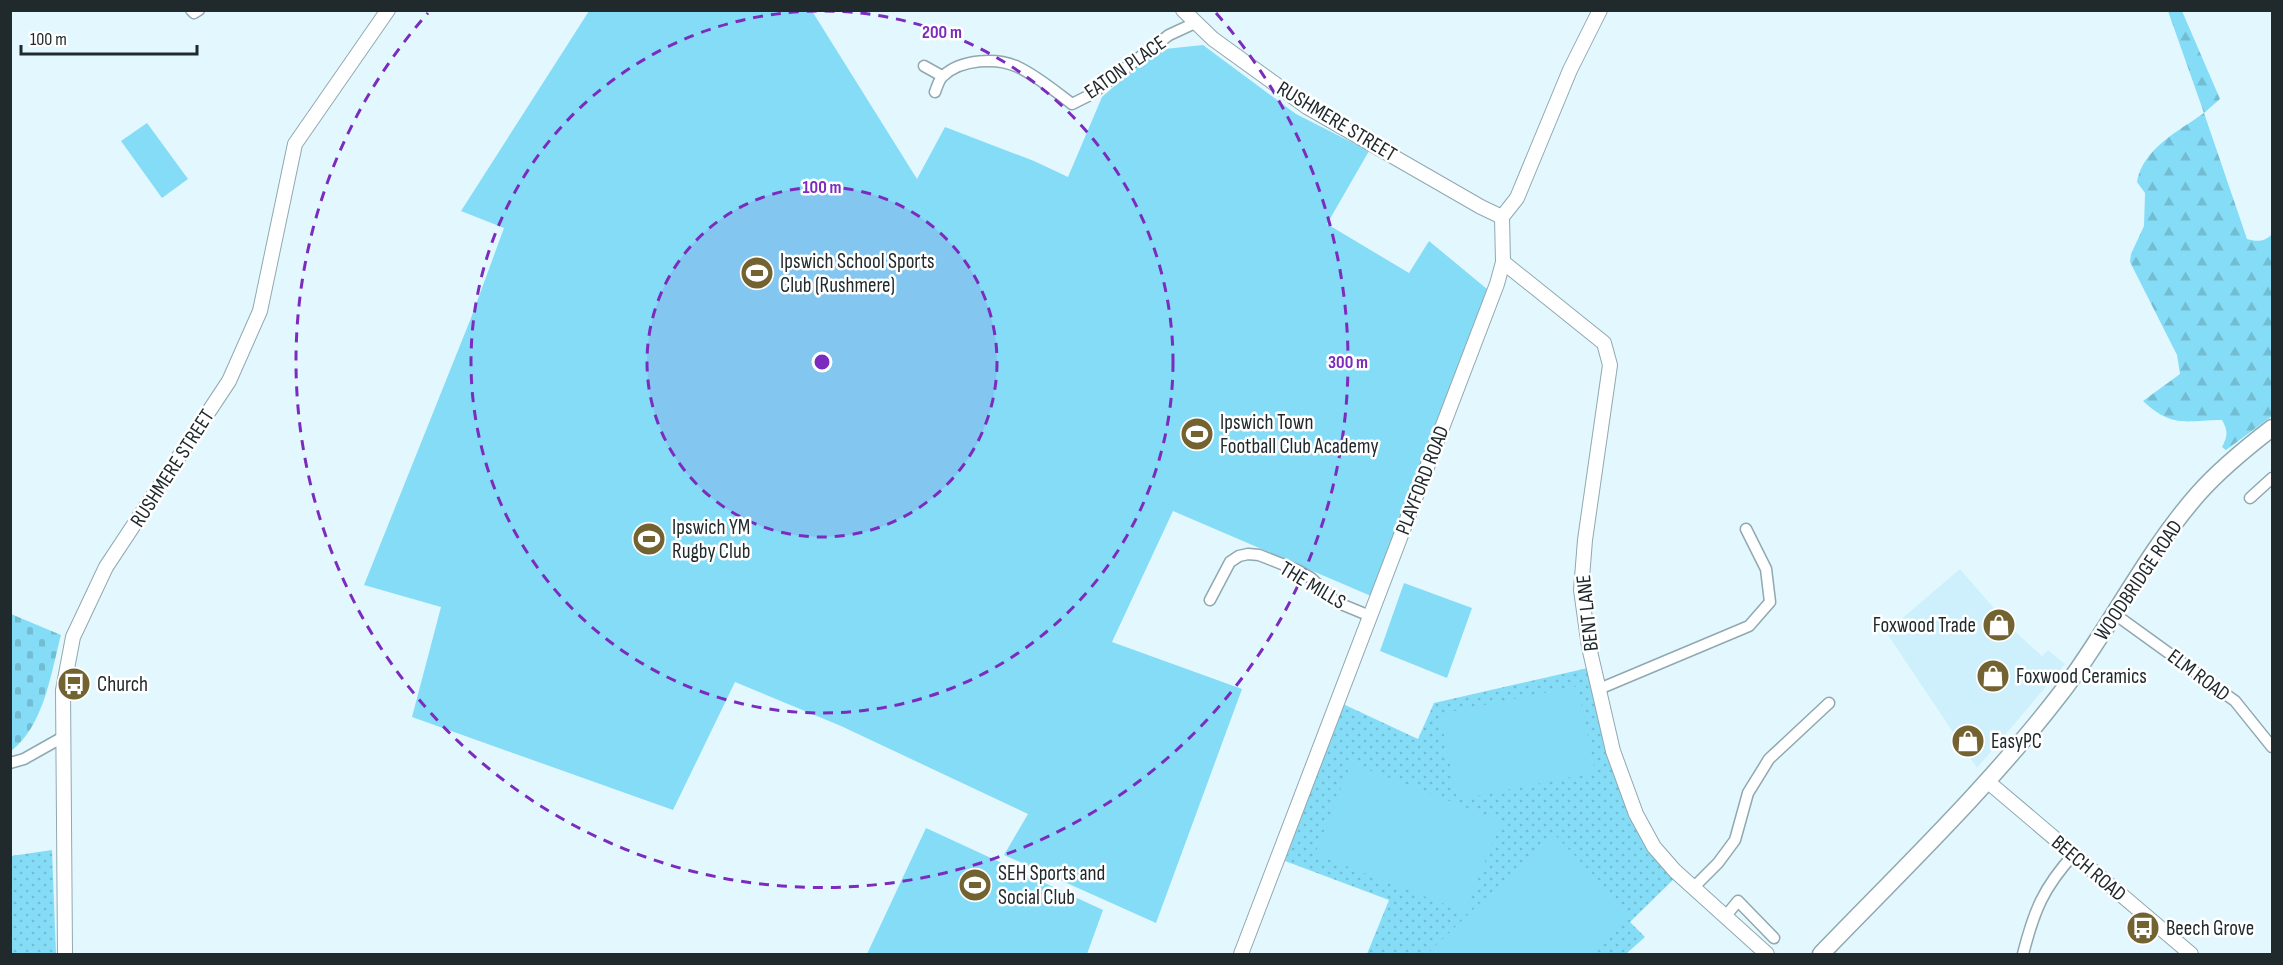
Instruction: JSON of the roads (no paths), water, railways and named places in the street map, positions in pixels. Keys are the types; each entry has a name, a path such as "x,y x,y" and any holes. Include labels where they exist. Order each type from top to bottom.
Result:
{"main road":[{"name":"WOODBRIDGE ROAD","path":"1821,954 1987,781 2060,694 2116,615 2189,504 2231,460 2272,428"}],"street":[{"path":"191,10 194,13 200,10"},
{"name":"RUSHMERE STREET","path":"64,954 63,690 73,637 106,567 229,381 260,310 295,144 388,10"},
{"name":"RUSHMERE STREET","path":"1183,10 1213,39 1307,107 1481,207 1502,216"},
{"path":"1502,216 1517,198 1570,70 1600,10"},
{"name":"EATON PLACE","path":"942,76 962,66 982,61 999,62 1017,66 1072,104 1090,95 1169,35 1195,23"},
{"path":"924,66 942,76 935,92"},
{"name":"PLAYFORD ROAD","path":"1241,954 1461,382 1503,262 1502,216"},
{"name":"BENT LANE","path":"1503,262 1604,343 1610,365 1582,571 1583,612 1613,751 1636,814 1654,847 1693,888 1767,954"},
{"path":"2250,498 2272,478"},
{"path":"1599,689 1749,626 1770,602 1766,569 1746,530"},
{"name":"THE MILLS","path":"1210,600 1230,562 1239,556 1259,555 1297,570 1311,578 1336,602 1370,616"},
{"name":"ELM ROAD","path":"2116,615 2235,701 2272,747"},
{"path":"1693,888 1718,863 1735,840 1748,793 1769,759 1829,703"},
{"path":"10,763 24,759 63,737"},
{"name":"BEECH ROAD","path":"1987,781 2191,954"},
{"path":"2023,954 2032,918 2045,890 2074,854"},
{"path":"1725,917 1738,901 1774,938"}],"place":[{"name":"Ipswich School Sports Club (Rushmere)","path":"757,273"},
{"name":"Ipswich Town Football Club Academy","path":"1197,434"},
{"name":"Ipswich YM Rugby Club","path":"649,539"},
{"name":"Foxwood Trade","path":"1999,625"},
{"name":"Foxwood Ceramics","path":"1993,676"},
{"name":"Church","path":"74,684"},
{"name":"EasyPC","path":"1968,741"},
{"name":"SEH Sports and Social Club","path":"975,885"},
{"name":"Beech Grove","path":"2143,928"}]}
